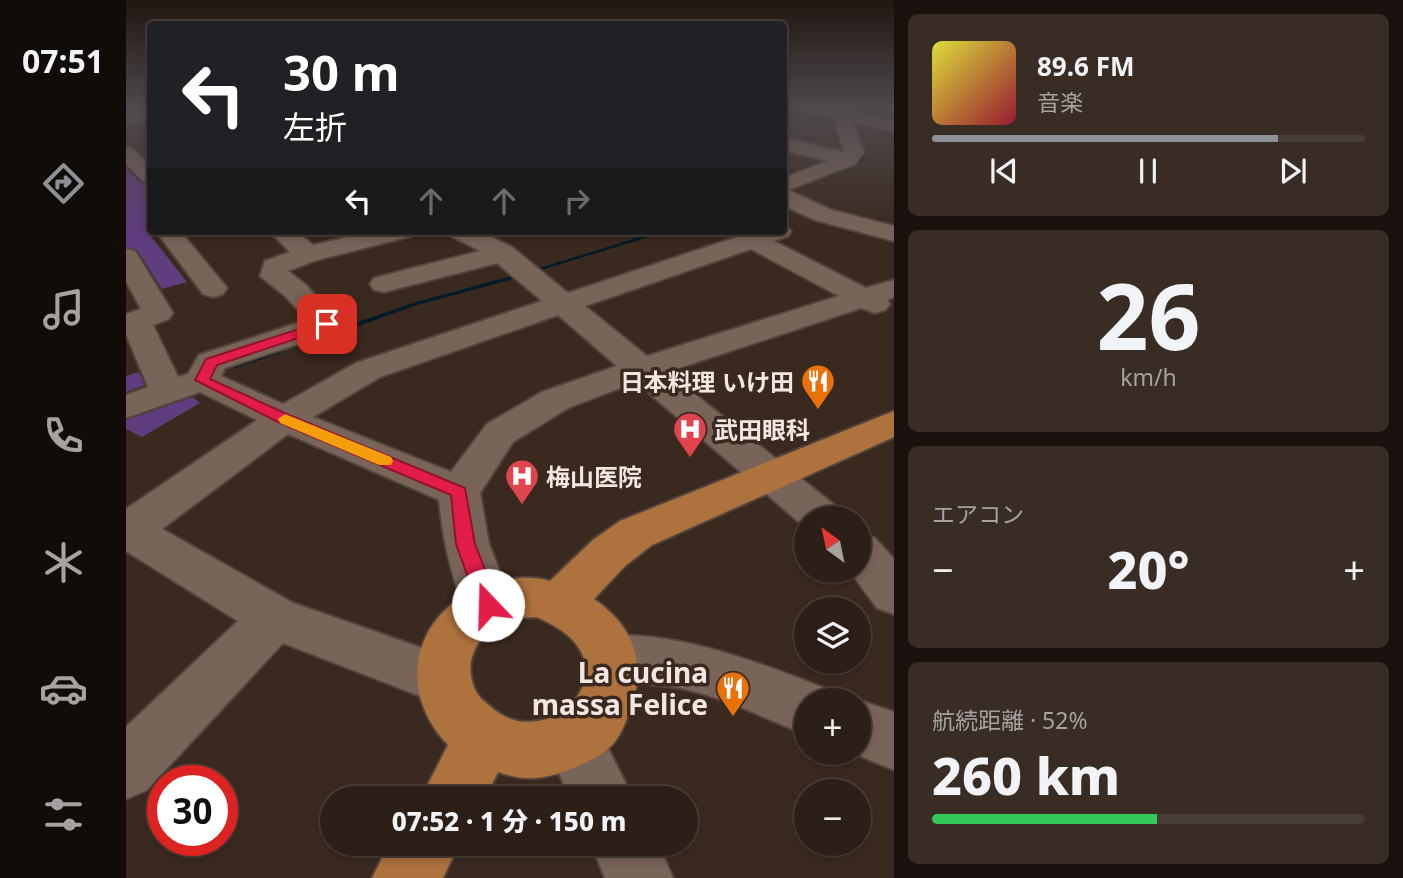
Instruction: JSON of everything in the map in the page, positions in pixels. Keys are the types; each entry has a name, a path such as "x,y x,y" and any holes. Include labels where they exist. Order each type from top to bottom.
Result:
{"main road":[{"path":"560,603 609,553 636,533 894,423"},
{"path":"536,597 560,603 580,614 597,629 611,659 613,671 610,697 596,721 573,740 544,750 513,749 484,739 463,723 449,703 443,680 444,656 453,635 469,618 488,605 512,598 536,597"},
{"path":"459,786 484,739"},
{"path":"406,878 419,856"}],"street":[{"path":"132,148 147,172"},
{"path":"800,148 848,160"},
{"path":"787,184 848,160 854,152 853,148"},
{"path":"787,173 805,178"},
{"path":"787,198 821,216 894,234"},
{"path":"860,224 894,206"},
{"path":"787,228 821,216"},
{"path":"286,235 308,254"},
{"path":"126,407 202,380 211,362 327,324 295,289 274,276 275,267 308,254 386,235"},
{"path":"468,235 502,253 564,302 808,506"},
{"path":"443,680 275,618 127,530 284,419 368,370 769,235"},
{"path":"774,235 884,300"},
{"path":"146,240 213,288"},
{"path":"146,240 158,313 136,321 168,392"},
{"path":"384,284 502,253"},
{"path":"488,605 466,544 459,492 500,433 555,400 644,368 884,300"},
{"path":"202,380 284,419 459,492"},
{"path":"872,566 894,594"},
{"path":"126,769 275,618"},
{"path":"611,659 640,657 670,660 794,703"},
{"path":"871,732 894,741"},
{"path":"573,740 595,786"},
{"path":"629,856 639,878"}],"building":[{"path":"126,168 141,183 147,184 147,235 150,235 187,282 162,289 137,250 126,247"},
{"path":"139,372 145,385 126,392 126,376"},
{"path":"193,397 200,403 142,437 126,429 126,420"}],"waterway":[{"path":"845,167 858,163 863,156 861,148"},
{"path":"536,270 652,235"},
{"path":"330,333 415,304 519,276"},
{"path":"232,366 280,350"}],"slow traffic":[{"path":"285,419 385,461"}],"place":[{"name":"日本料理 いけ田","path":"818,411"},
{"name":"武田眼科","path":"690,459"},
{"name":"梅山医院","path":"522,506"},
{"name":"La cucina massa Felice","path":"733,718"}],"route":[{"path":"327,324 211,362 202,380 284,419 459,492 466,544 488,605"}]}
